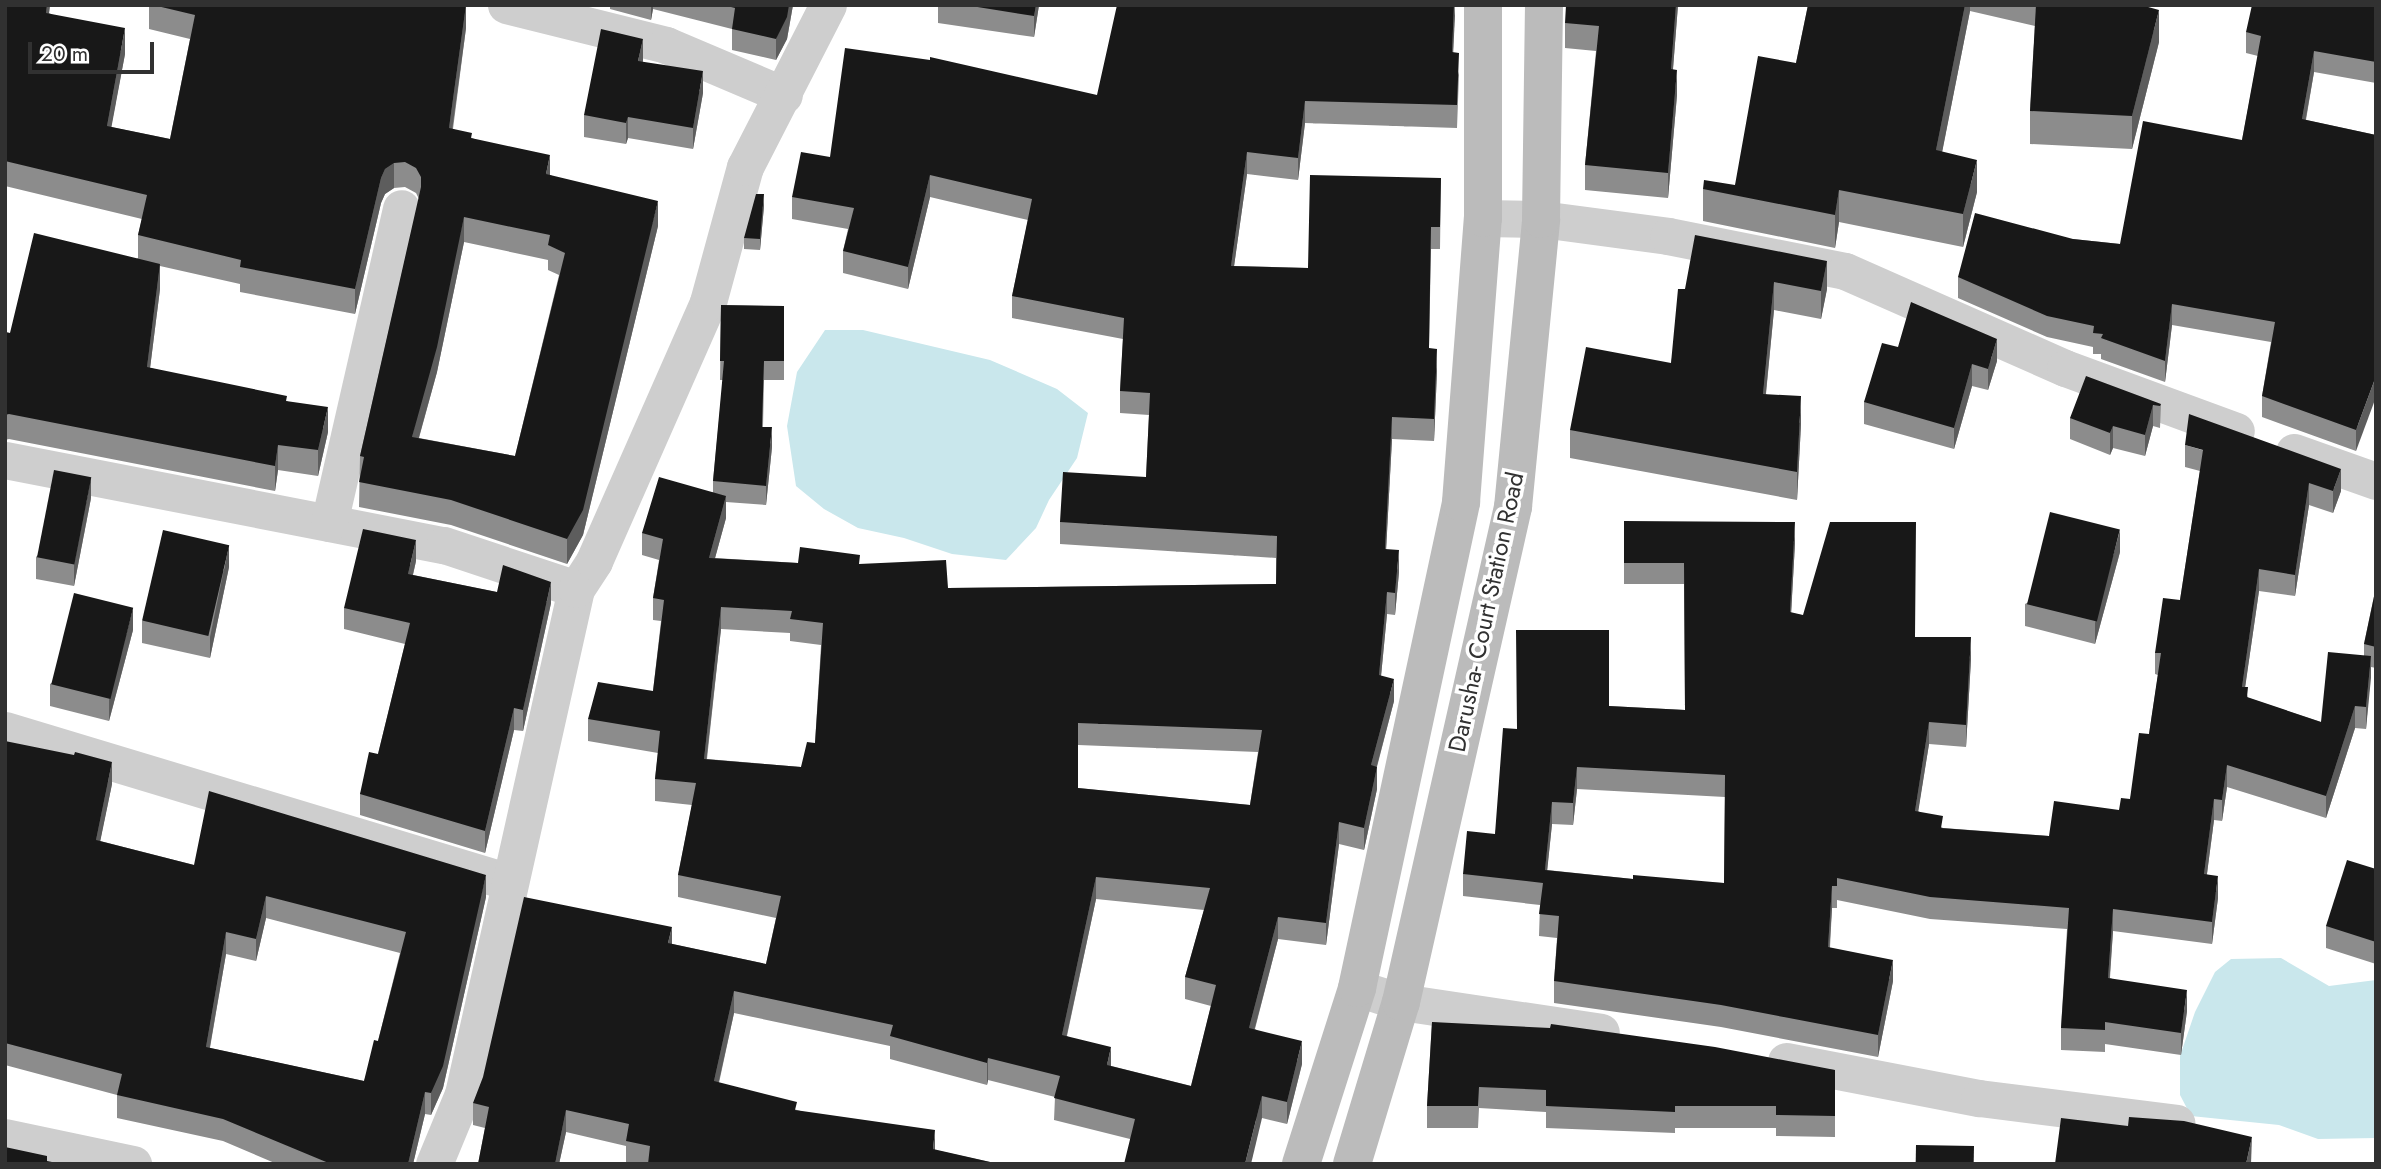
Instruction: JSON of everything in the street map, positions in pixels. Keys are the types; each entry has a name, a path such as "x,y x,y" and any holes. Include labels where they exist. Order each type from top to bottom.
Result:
{"street":[{"path":"506,5 666,45 784,94"},
{"path":"434,1164 463,1094 576,589 594,561 708,302 745,167 828,5"},
{"name":"Darusha- Court Station Road","path":"1301,1164 1357,988 1461,502 1483,218 1483,5"},
{"name":"Darusha- Court Station Road","path":"1352,1164 1401,1002 1513,506 1541,219 1544,5"},
{"path":"329,523 401,208"},
{"path":"1483,218 1541,219 1668,236 1845,271 2065,368 2376,481"},
{"path":"5,460 444,545 576,589"},
{"path":"5,730 509,881"},
{"path":"1357,988 1401,1002 1635,1037"},
{"path":"1759,1056 1979,1098 2176,1123"},
{"path":"5,1138 133,1164"}],"water":[{"path":"825,330 863,330 990,360 1057,389 1088,413 1077,458 1049,500 1036,528 1006,560 952,554 904,538 858,528 824,509 796,486 787,426 797,372"},
{"path":"2281,958 2329,986 2376,980 2376,1138 2318,1139 2279,1125 2191,1116 2180,1095 2180,1056 2195,1012 2215,972 2231,959"}],"building":[{"path":"5,5 47,5 46,13 125,28 107,126 170,139 195,15 153,5 466,5 449,128 472,133 471,138 550,155 546,174 658,201 583,510 567,539 451,500 359,482 364,457 360,456 421,187 421,177 416,168 405,162 394,163 385,169 355,289 240,267 241,260 138,235 147,195 5,161","holes":["464,217 550,235 548,245 565,253 515,456 412,437 437,347"]},
{"path":"723,5 789,5 787,17 776,39 732,29 735,8"},
{"path":"965,5 1036,5 1034,16"},
{"path":"1117,5 1454,5 1452,52 1459,53 1457,105 1305,101 1298,158 1247,152 1231,266 1308,268 1310,175 1441,178 1440,227 1431,227 1429,348 1437,349 1434,419 1392,417 1385,549 1399,550 1395,593 1387,592 1379,675 1394,679 1371,765 1377,767 1364,828 1339,822 1326,923 1278,917 1249,1028 1302,1041 1287,1102 1262,1096 1245,1164 1124,1164 1135,1119 1054,1098 1060,1076 988,1058 987,1063 890,1036 893,1025 734,991 714,1081 797,1102 795,1110 935,1130 933,1149 999,1164 648,1164 650,1146 626,1141 629,1124 566,1110 555,1164 478,1164 489,1107 473,1103 483,1077 524,897 672,927 668,943 766,964 781,896 678,875 696,783 655,779 660,731 588,719 598,682 653,691 664,600 653,598 663,539 642,533 659,477 726,496 709,558 798,563 800,547 860,555 859,564 946,560 948,588 1276,584 1277,536 1060,522 1063,472 1146,477 1150,393 1120,391 1124,318 1012,296 1032,199 930,175 908,267 843,251 854,208 792,197 801,152 830,157 845,48 930,60 930,57 1097,95","holes":["721,607 792,611 790,619 823,623 815,743 807,742 801,767 704,759","1078,723 1262,730 1250,805 1078,788","1096,877 1210,888 1185,977 1216,985 1191,1086 1107,1065 1111,1047 1062,1035"]},
{"path":"1566,5 1676,5 1671,69 1677,70 1668,173 1585,165 1599,26 1565,23"},
{"path":"1808,5 1965,5 1936,150 1977,160 1963,214 1839,190 1835,215 1703,189 1704,180 1735,185 1758,56 1796,63"},
{"path":"2036,5 2141,5 2159,10 2132,116 2030,111"},
{"path":"2252,5 2376,5 2376,62 2314,51 2302,119 2376,135 2376,376 2356,430 2262,396 2275,322 2172,304 2165,361 2101,338 2103,334 2093,333 2094,326 2047,316 1958,277 1975,213 2073,239 2120,244 2143,121 2242,140 2261,36 2246,32"},
{"path":"601,29 643,39 638,61 703,71 693,128 628,117 626,123 584,115"},
{"path":"756,194 764,194 760,239 744,238"},
{"path":"34,233 160,264 147,367 287,396 286,401 328,407 318,450 278,445 275,466 5,415 5,332 10,333"},
{"path":"1695,235 1827,261 1821,291 1774,282 1763,394 1801,396 1797,472 1570,430 1586,347 1671,363 1678,289 1685,289"},
{"path":"1911,302 1997,339 1988,369 1972,364 1954,428 1864,402 1882,343 1898,347"},
{"path":"721,305 784,306 784,361 764,361 762,427 772,427 766,486 713,481 724,361 720,361"},
{"path":"2086,376 2161,404 2153,405 2145,435 2113,426 2110,433 2070,418"},
{"path":"2189,414 2341,469 2333,491 2309,483 2295,575 2259,569 2242,687 2248,687 2247,697 2321,722 2328,652 2371,656 2366,707 2355,706 2326,796 2227,765 2222,800 2214,799 2204,874 2218,876 2212,922 2113,909 2108,978 2187,990 2181,1033 2105,1022 2105,1030 2061,1028 2069,908 1930,897 1837,878 1837,886 1832,886 1828,947 1893,960 1878,1035 1721,1005 1554,981 1559,916 1539,914 1543,883 1463,874 1467,831 1495,834 1503,728 1517,729 1516,630 1609,630 1609,706 1685,710 1684,563 1624,563 1624,521 1795,522 1790,612 1803,615 1830,522 1916,522 1915,637 1971,637 1966,725 1929,722 1915,811 1943,816 1941,828 2049,836 2054,801 2119,810 2121,798 2130,799 2139,733 2149,734 2161,653 2155,653 2163,598 2180,600 2203,450 2185,445","holes":["1577,767 1725,775 1724,883 1633,875 1633,879 1545,870 1552,802 1573,803"]},
{"path":"54,470 91,477 74,565 37,557"},
{"path":"2050,512 2120,529 2097,622 2027,604"},
{"path":"363,529 416,540 408,574 497,592 503,565 551,582 523,710 514,708 485,831 360,794 369,752 378,754 410,623 344,608"},
{"path":"163,530 229,545 208,636 142,621"},
{"path":"2376,587 2376,647 2364,644"},
{"path":"74,593 133,608 110,699 51,684"},
{"path":"5,741 74,755 75,752 112,762 96,840 194,865 209,791 486,875 443,1066 431,1093 425,1092 408,1164 331,1164 223,1119 117,1095 122,1074 5,1043","holes":["266,896 406,932 378,1041 374,1040 364,1081 206,1047 226,932 256,939"]},
{"path":"2347,860 2376,869 2376,942 2326,926"},
{"path":"1432,1022 1550,1028 1551,1024 1715,1047 1835,1070 1835,1116 1776,1115 1776,1106 1675,1106 1675,1112 1546,1106 1546,1090 1479,1087 1478,1106 1427,1106"},
{"path":"2129,1117 2184,1121 2252,1137 2246,1164 2055,1164 2061,1118 2128,1126"},
{"path":"1916,1145 1974,1146 1974,1164 1916,1164"},
{"path":"5,1147 47,1156 47,1161 62,1164 5,1164"}]}
